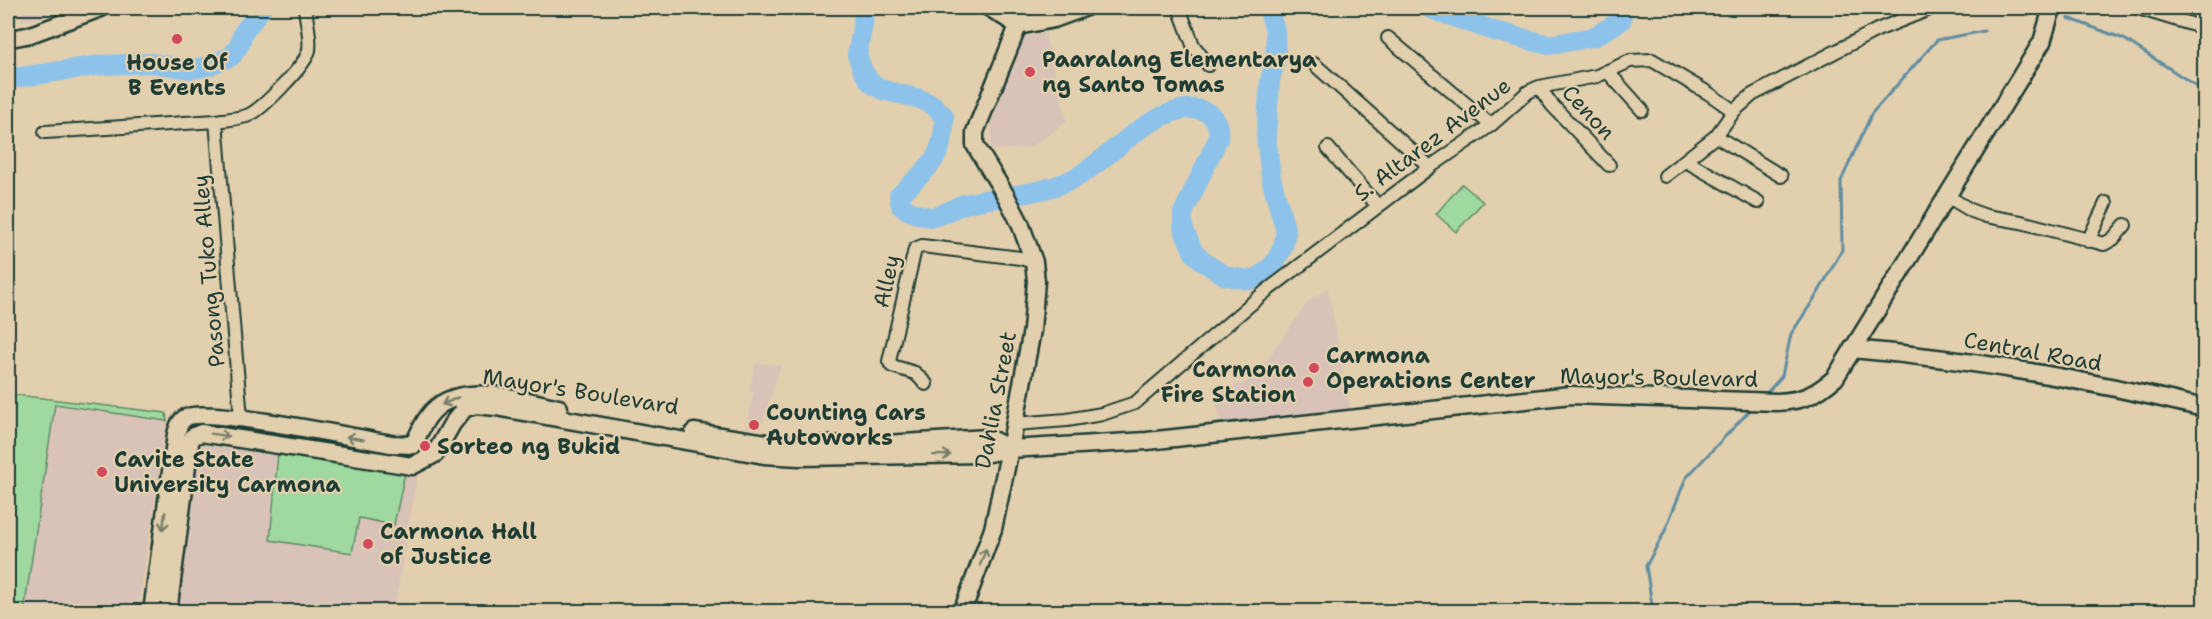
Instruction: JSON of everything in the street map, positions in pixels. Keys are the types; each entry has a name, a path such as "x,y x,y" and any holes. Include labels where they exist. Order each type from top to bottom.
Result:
{"main road":[{"path":"1018,26 1054,19 1084,8"},
{"name":"Mayor's Boulevard","path":"157,611 190,443 192,437 201,433 412,466 435,453 459,415 465,408 476,405 764,455 799,457 984,454 1010,448 1147,441 1571,395 1797,401 1815,394 1835,378 2042,42 2052,8"},
{"name":"Dahlia Street","path":"962,612 993,530 1032,330 1036,281 1034,262 1020,223 975,145 975,132 1018,26"},
{"name":"Central Road","path":"1852,349 1913,354 1990,366 2140,392 2205,408"},
{"name":"Mayor's Boulevard","path":"157,611 176,434 185,417 195,415 241,418 413,446 429,416 438,406 461,396 495,395 610,418 766,443 885,444 988,438 1010,448"}],"street":[{"path":"8,39 29,35 102,8"},
{"path":"45,132 216,121 245,117 274,96 306,58 310,49 305,8"},
{"path":"988,8 1018,26 1027,8"},
{"path":"1179,8 1193,45 1208,65"},
{"path":"1665,176 1716,136 1734,111 1752,95 1877,30 1932,8"},
{"path":"2138,8 2205,28"},
{"path":"1388,38 1491,125"},
{"name":"S. Altarez Avenue","path":"1015,424 1067,420 1102,414 1135,403 1265,292 1539,87 1597,76 1630,61 1652,60 1734,111"},
{"path":"1314,64 1430,167"},
{"path":"1607,71 1642,111"},
{"name":"Cenon","path":"1539,87 1552,105 1609,165"},
{"name":"Pasong Tuko Alley","path":"216,121 241,418"},
{"path":"1716,136 1780,176"},
{"path":"1328,148 1378,206"},
{"path":"1686,161 1758,202"},
{"path":"1947,196 1972,211 1986,216 2021,222 2088,242 2104,244 2113,239 2125,225"},
{"path":"2088,242 2106,203"},
{"name":"Alley","path":"926,384 915,373 892,366 890,361 915,249 922,246 1020,258 1034,262"}],"shaded area":[{"path":"24,8 82,8 21,21"},
{"name":"Paaralang Elementarya ng Santo Tomas","path":"1045,33 1067,121 1030,148 991,150 992,107 1017,38"},
{"path":"1328,288 1350,408 1223,426 1213,395 1253,379 1308,302"},
{"name":"Counting Cars Autoworks","path":"756,363 781,365 760,430 746,427 754,392 749,390"},
{"name":"Cavite State University Carmona","path":"55,404 167,421 138,611 24,612"},
{"path":"194,444 418,471 394,611 174,612"}],"green space":[{"path":"1462,184 1483,202 1456,232 1436,214"},
{"path":"8,394 166,413 167,421 55,404 24,611 8,611"},
{"path":"278,453 405,473 394,525 359,518 352,553 270,540"}],"waterway":[{"path":"8,79 101,65 152,63 189,69 205,67 232,56 240,44 243,33 262,8"},
{"path":"864,8 857,55 871,83 883,90 920,99 933,105 944,116 944,131 938,153 926,170 899,196 901,206 919,215 935,217 965,204 1053,187 1080,175 1158,118 1180,110 1197,109 1205,111 1216,121 1218,139 1183,213 1183,228 1194,253 1205,263 1226,276 1250,280 1260,276 1274,264 1283,247 1286,232 1271,178 1266,135 1270,81 1276,57 1275,30 1268,8"},
{"path":"1429,8 1494,31 1549,45 1593,37 1621,21 1623,8"},
{"path":"2068,18 2124,39 2204,91"},
{"path":"1764,396 1782,376 1791,334 1818,293 1842,250 1841,181 1872,113 1937,40 1984,31"},
{"path":"1653,612 1646,566 1664,533 1686,478 1753,407"}],"place":[{"name":"House Of B Events","path":"177,39"},
{"name":"Paaralang Elementarya ng Santo Tomas","path":"1030,72"},
{"name":"Carmona Operations Center","path":"1314,368"},
{"name":"Carmona Fire Station","path":"1308,382"},
{"name":"Counting Cars Autoworks","path":"754,425"},
{"name":"Sorteo ng Bukid","path":"425,446"},
{"name":"Cavite State University Carmona","path":"102,472"},
{"name":"Carmona Hall of Justice","path":"368,544"}]}
